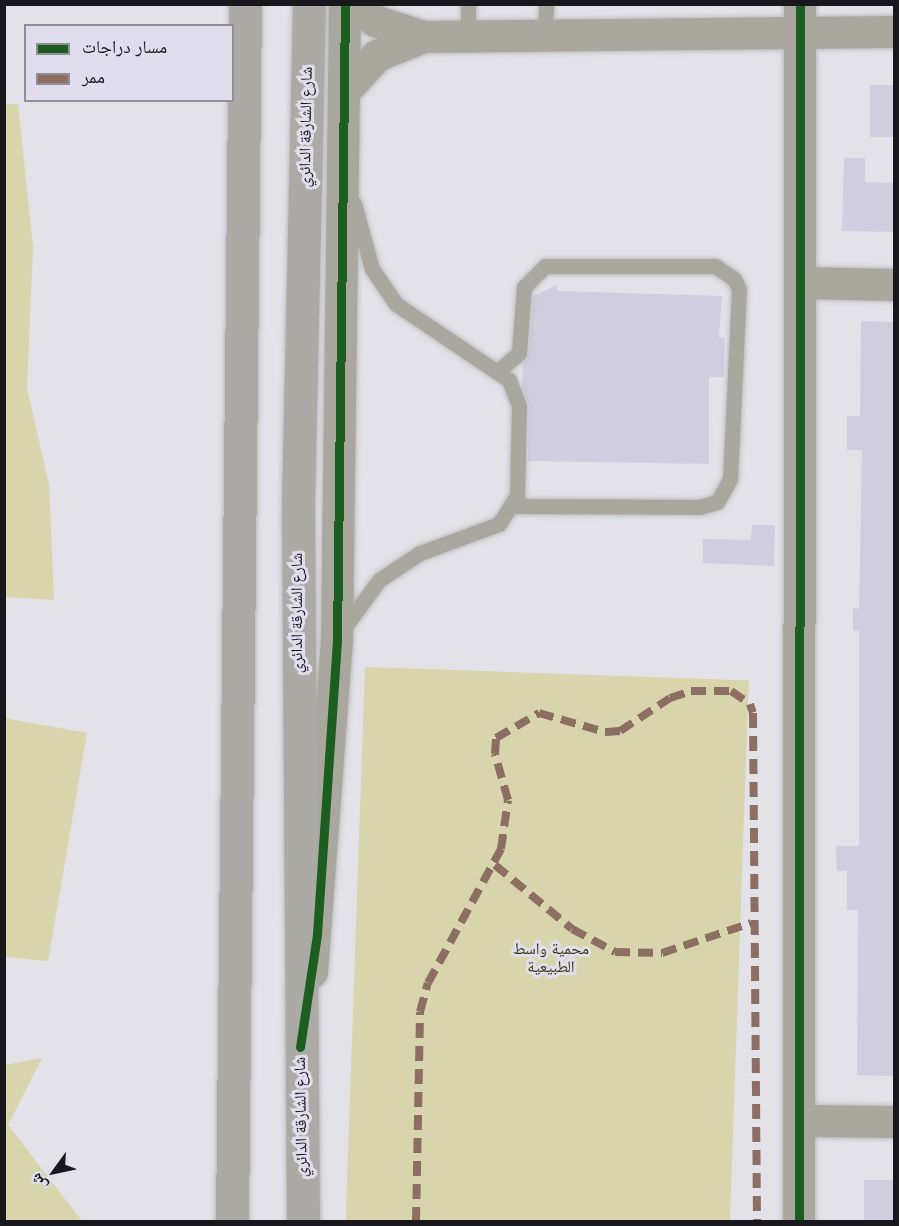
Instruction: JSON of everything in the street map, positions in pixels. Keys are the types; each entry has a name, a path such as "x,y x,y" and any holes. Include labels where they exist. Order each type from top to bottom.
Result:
{"highway":[{"path":"232,1221 245,4"},
{"name":"شارع الشارقة الدائري","path":"303,1221 298,504 309,4"}],"street":[{"path":"300,1047 317,934 337,641 348,88 345,4"},
{"path":"356,4 380,24 424,37 545,36 800,18 894,32"},
{"path":"799,1221 800,18"},
{"path":"348,88 377,56 424,37"},
{"path":"801,283 894,285"},
{"path":"799,1121 894,1122"}],"lane":[{"path":"468,4 468,36"},
{"path":"545,36 546,4"},
{"path":"346,160 364,249 382,287 412,319 499,370 509,380 519,406 514,506"},
{"path":"337,641 362,598 398,565 488,530 514,506 700,507 717,502 730,479 739,289 734,279 715,266 545,266 524,287 519,352 499,370"}],"green space":[{"path":"4,104 18,104 33,247 27,388 49,485 54,600 5,597"},
{"name":"محمية واسط الطبيعية","path":"365,667 749,680 730,1222 346,1221"},
{"path":"4,718 87,733 48,961 5,957"},
{"path":"42,1058 8,1125 82,1221 9,1221 5,1216 5,1065"}],"building":[{"path":"870,85 894,85 894,137 870,137"},
{"path":"844,158 865,158 865,182 894,183 894,232 842,231"},
{"path":"557,285 557,291 722,296 719,337 725,338 724,377 709,377 709,464 528,461 529,406 522,388 523,363 529,354 533,296"},
{"path":"861,321 894,322 894,1076 857,1075 858,910 847,910 847,871 837,871 836,846 859,846 859,631 853,631 853,608 859,609 862,450 847,450 847,416 860,416"},
{"path":"752,525 775,525 774,566 703,563 703,539 751,540"},
{"path":"864,1180 894,1180 894,1221 864,1221"}],"marked path":[{"path":"416,1222 420,1012 428,983 501,849 508,800 495,754 496,738 539,713 605,732 620,731 670,698 691,691 731,691 750,704 753,713 757,1222"},
{"path":"495,865 572,929 615,952 662,953 751,923"}],"cycle path":[{"path":"300,1047 317,934 337,641 345,4"},
{"path":"799,1222 800,4"}]}
